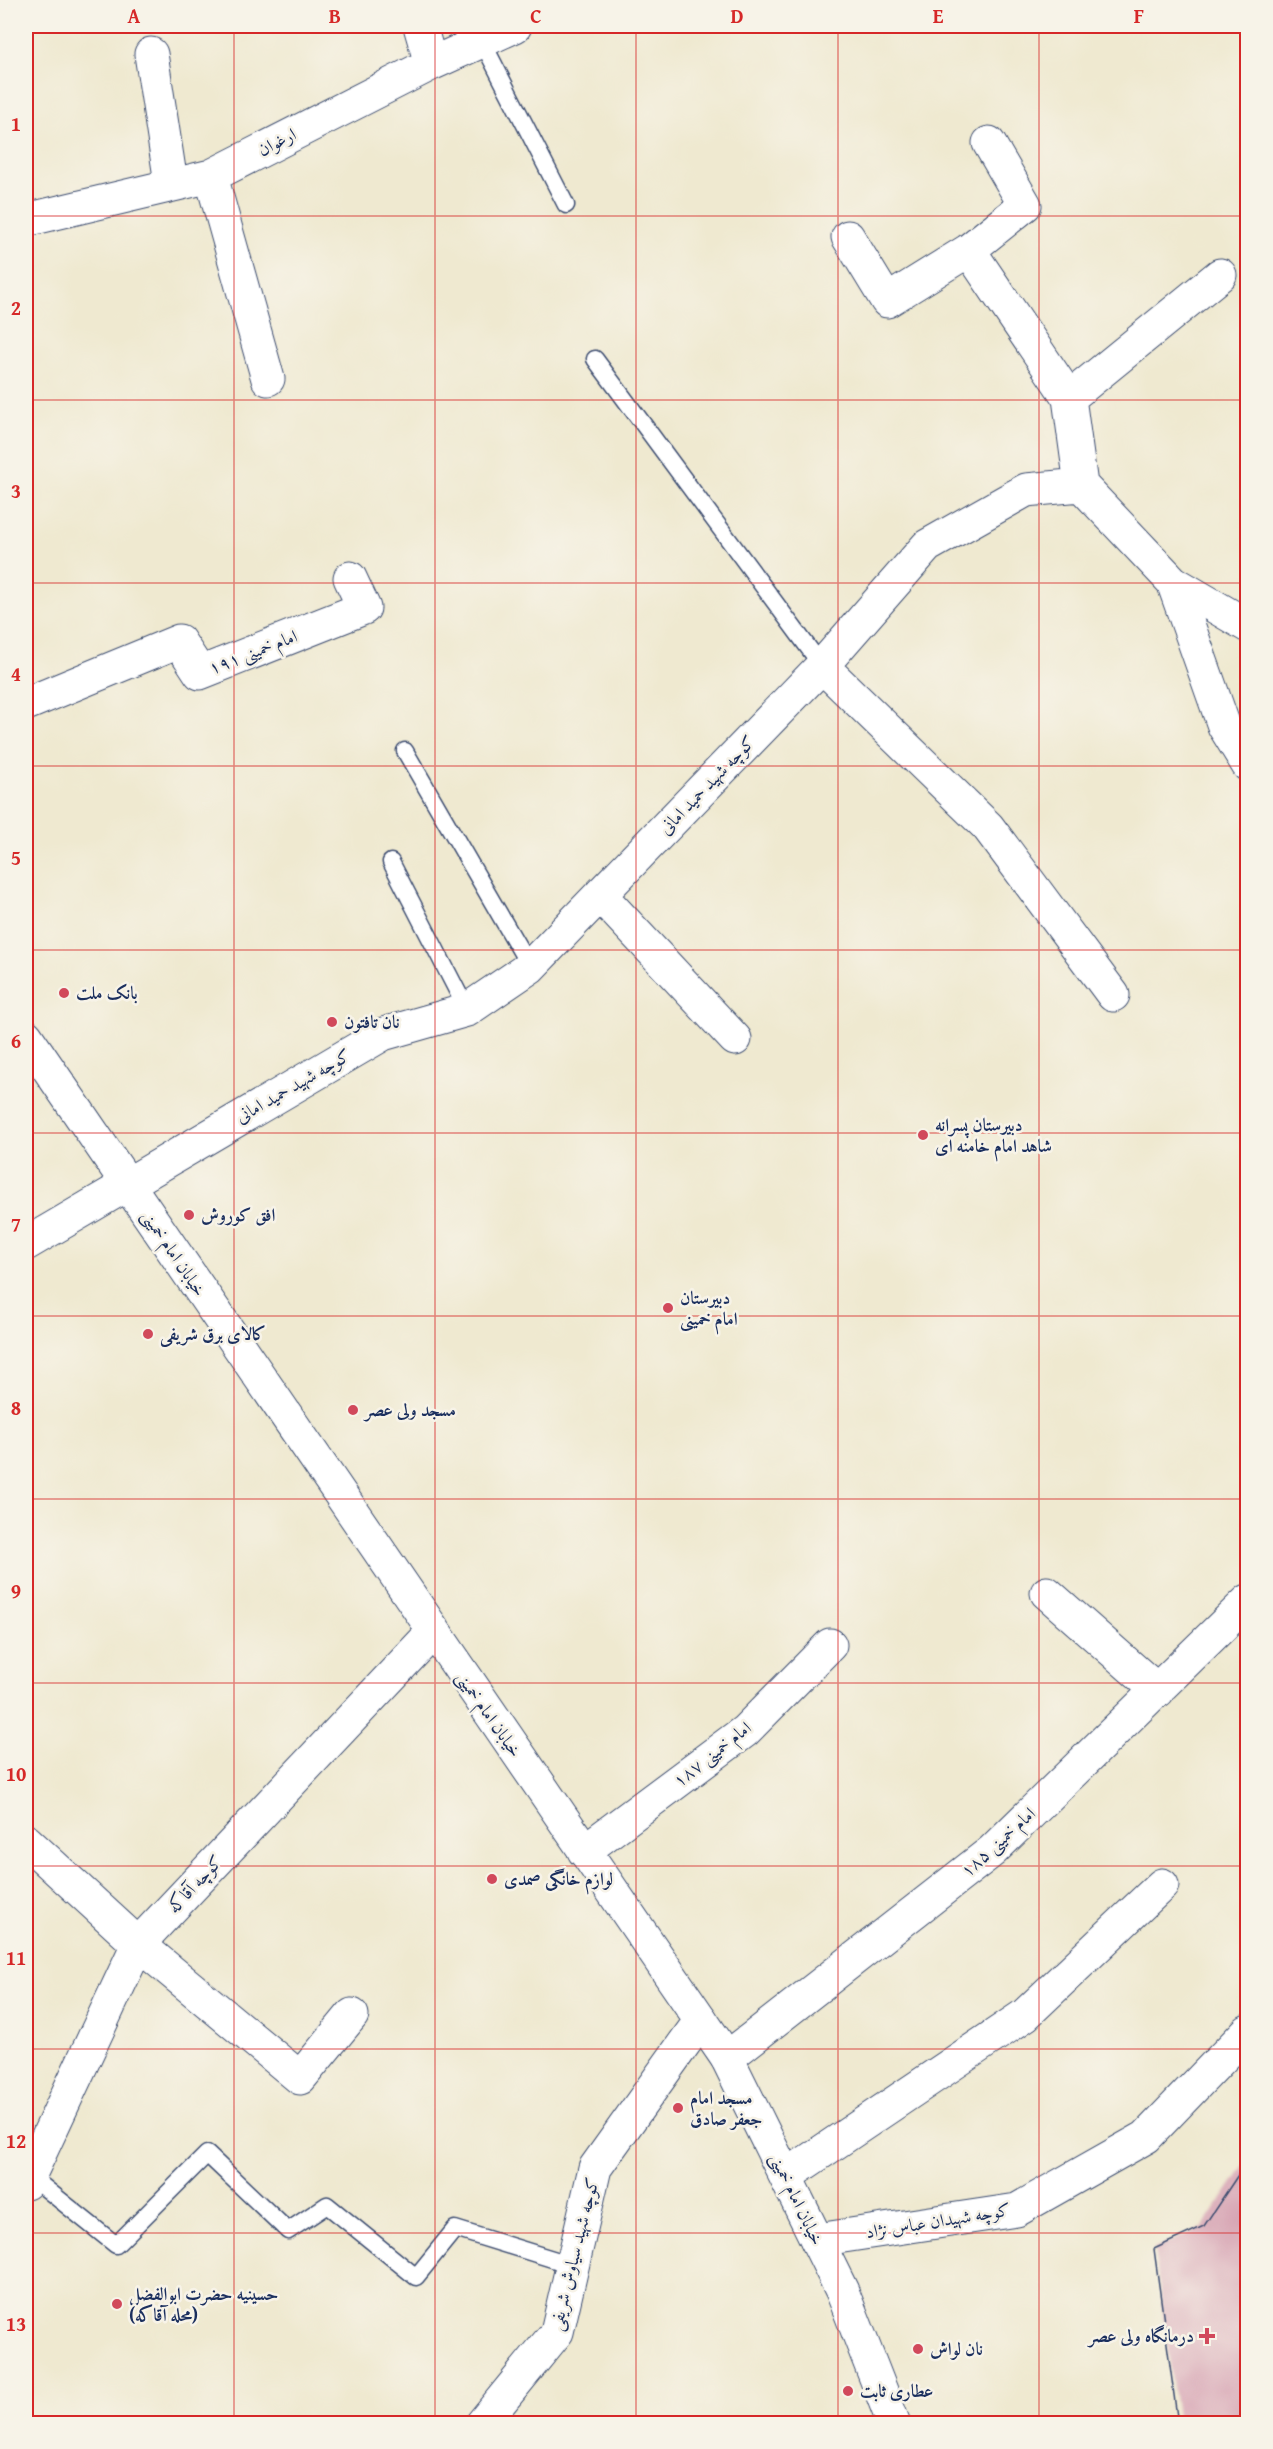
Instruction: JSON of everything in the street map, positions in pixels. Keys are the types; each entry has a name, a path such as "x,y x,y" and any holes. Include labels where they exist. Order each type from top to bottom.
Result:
{"street":[{"path":"420,26 431,64"},
{"name":"ارغوان","path":"26,220 171,183 211,176 431,64 515,26"},
{"path":"151,54 171,183"},
{"path":"848,237 887,301 969,250 1025,205 989,143"},
{"path":"211,176 268,379"},
{"path":"969,250 1068,398 1081,485 1173,582 1248,627"},
{"path":"1068,398 1220,275"},
{"name":"کوچه شهید حمید امانی","path":"26,1244 126,1183 383,1034 467,1010 530,967 822,666 927,546 1026,490 1081,485"},
{"name":"امام خمینی ۱۹۱","path":"26,704 179,641 200,673 211,669 364,608 350,578"},
{"path":"1173,582 1224,726 1248,765"},
{"path":"822,666 988,827 1113,995"},
{"path":"601,896 735,1039"},
{"name":"خیابان امام خمینی","path":"26,1036 727,2058 842,2291 894,2424"},
{"path":"1047,1593 1158,1690"},
{"name":"امام خمینی ۱۸۵","path":"727,2058 992,1851 1248,1601"},
{"name":"کوچه آقاکه","path":"28,2180 138,1944 433,1632"},
{"name":"امام خمینی ۱۸۷","path":"584,1851 745,1731 830,1645"},
{"path":"26,1841 138,1944 300,2078 352,2015"},
{"path":"786,2176 1025,2015 1162,1885"},
{"name":"کوچه شهید سیاوش شریفی","path":"482,2424 557,2332 595,2168 701,2020"},
{"name":"کوچه شهیدان عباس نژاد","path":"817,2240 1017,2210 1146,2137 1248,2031"}],"lane":[{"path":"482,41 566,205"},
{"path":"595,359 822,666"},
{"path":"405,751 530,967"},
{"path":"391,862 467,1010"},
{"path":"28,2180 116,2245 207,2154 288,2231 327,2205 416,2277 455,2229 573,2265"}],"building":[{"name":"درمانگاه ولی عصر","path":"1248,2165 1248,2424 1178,2424 1154,2249 1204,2226 1244,2166"}],"place":[{"name":"بانک ملت","path":"64,993"},
{"name":"نان تافتون","path":"332,1022"},
{"name":"دبیرستان پسرانه شاهد امام خامنه ای","path":"923,1135"},
{"name":"افق کوروش","path":"189,1215"},
{"name":"دبیرستان امام خمینی","path":"668,1308"},
{"name":"کالای برق شریفی","path":"148,1334"},
{"name":"مسجد ولی عصر","path":"353,1410"},
{"name":"لوازم خانگی صمدی","path":"492,1879"},
{"name":"مسجد امام جعفر صادق","path":"678,2108"},
{"name":"حسینیه حضرت ابوالفضل (محله آقاکه)","path":"117,2304"},
{"name":"درمانگاه ولی عصر","path":"1207,2336"},
{"name":"نان لواش","path":"918,2349"},
{"name":"عطاری ثابت","path":"848,2391"}]}
